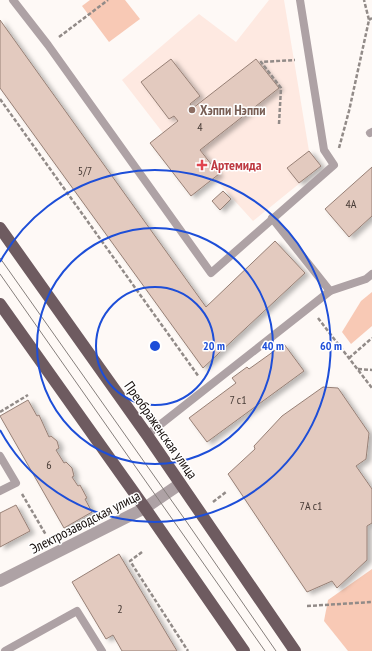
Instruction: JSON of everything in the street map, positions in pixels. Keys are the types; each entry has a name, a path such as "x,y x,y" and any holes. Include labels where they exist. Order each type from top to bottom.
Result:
{"main road":[{"name":"Преображенская улица","path":"0,228 147,435 295,651"},
{"path":"0,304 145,508 244,651"}],"street":[{"name":"Электрозаводская улица","path":"0,581 145,508 180,484"}],"lane":[{"path":"13,0 48,45 211,273 334,165 324,150 300,0"},
{"path":"272,218 330,291"},
{"path":"147,435 330,291 366,279 372,274"},
{"path":"0,456 16,483 0,491"},
{"path":"5,651 77,611 102,651"}],"path":[{"path":"58,38 108,0"},
{"path":"334,165 349,111 369,20 364,0"},
{"path":"279,124 281,88 261,62 309,60"},
{"path":"0,99 207,388"},
{"path":"309,307 372,388"},
{"path":"349,358 372,338"},
{"path":"357,369 372,370"},
{"path":"0,412 28,395"},
{"path":"16,483 46,535"},
{"path":"213,502 226,492"},
{"path":"142,552 130,561 188,651"},
{"path":"307,606 372,602"}],"shaded area":[{"path":"90,0 125,0 140,19 109,42 82,6"},
{"path":"269,0 284,0 309,151 321,166 253,221 214,178 191,196 150,143 163,133 122,80 199,14 236,42"},
{"path":"372,292 372,326 351,344 342,332 361,301"},
{"path":"372,569 372,651 348,651 324,621 328,600"}],"building":[{"path":"0,20 206,307 275,241 305,273 203,368 0,88"},
{"path":"171,59 200,96 190,104 193,108 256,59 279,88 200,150 219,174 191,196 150,143 178,121 174,116 169,119 141,82"},
{"path":"309,151 321,166 299,183 287,168"},
{"path":"372,167 372,216 349,237 325,209"},
{"path":"223,191 231,199 220,210 212,201"},
{"path":"284,344 304,371 207,442 189,418 236,383 232,378 247,367 249,369"},
{"path":"323,387 338,388 369,433 366,459 356,466 372,489 372,523 367,526 367,560 337,588 332,581 307,592 228,474 255,449 254,446 282,416"},
{"path":"28,400 37,416 39,415 49,437 51,436 57,441 59,448 56,450 64,463 66,462 72,468 74,476 72,477 78,486 80,485 92,512 64,528 0,416"},
{"path":"16,505 30,531 0,547 0,513"},
{"path":"119,554 177,651 122,651 113,635 106,639 72,582"}],"tram line":[{"path":"0,258 276,651"},
{"path":"0,274 265,651"}],"place":[{"name":"Хэппи Нэппи","path":"192,110"},
{"name":"Артемида","path":"202,165"}]}
